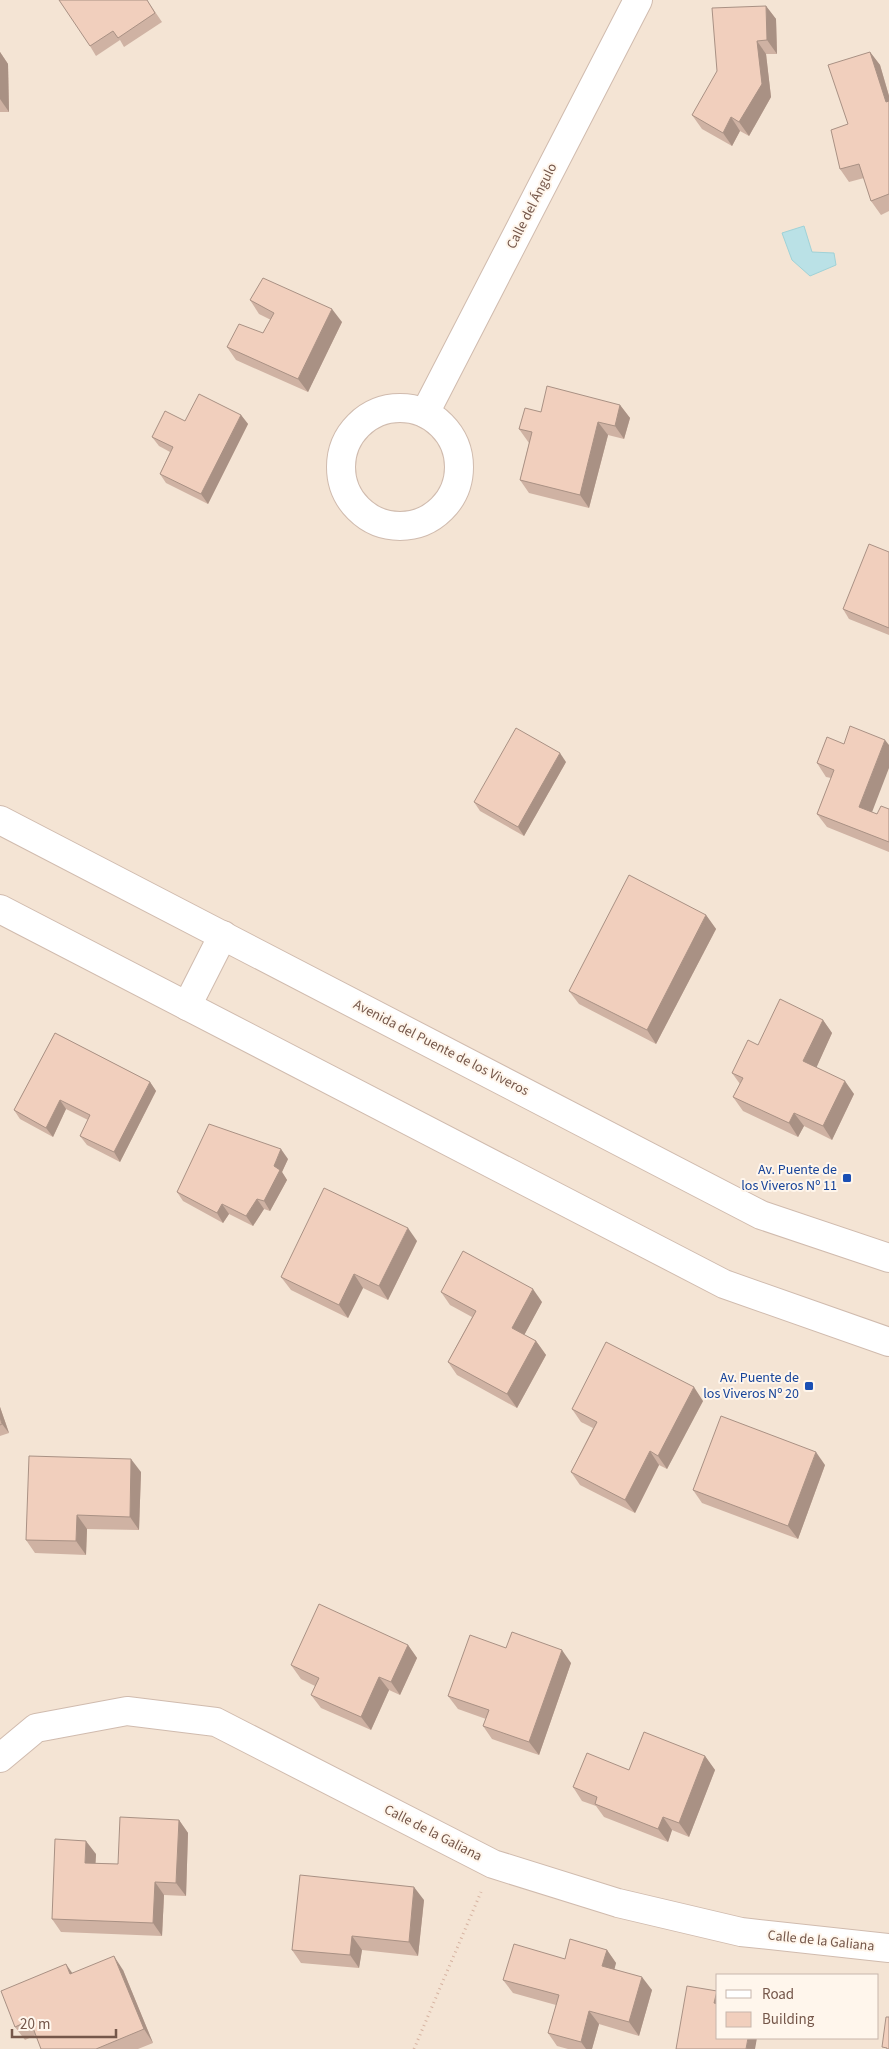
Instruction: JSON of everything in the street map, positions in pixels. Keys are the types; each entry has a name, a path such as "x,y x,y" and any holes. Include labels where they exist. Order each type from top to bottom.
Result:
{"street":[{"name":"Calle del Ángulo","path":"426,413 638,0"},
{"path":"407,407 426,413 441,424 453,440 459,459 458,479 451,498 438,513 421,523 401,527 381,524 364,515 350,500 342,483 340,464 344,445 354,428 369,415 387,408 407,407"},
{"name":"Avenida del Puente de los Viveros","path":"0,820 761,1215 889,1258"},
{"path":"0,910 724,1284 889,1342"},
{"path":"187,1006 223,935"},
{"name":"Calle de la Galiana","path":"0,1758 36,1728 127,1711 216,1722 493,1864 618,1903 741,1932 889,1948"}],"path":[{"path":"414,2049 493,1864"}],"shaded area":[{"path":"0,0 889,0 889,2049 0,2049"}],"water":[{"path":"804,226 812,252 834,253 836,265 810,276 792,260 782,233"}],"building":[{"path":"59,0 147,0 155,13 118,38 113,31 90,46"},
{"path":"766,6 767,40 757,41 762,84 739,122 731,117 723,133 692,115 717,71 712,8"},
{"path":"870,52 886,102 889,101 889,194 871,201 859,164 840,169 831,130 848,124 828,65"},
{"path":"263,278 332,309 298,379 227,347 239,324 263,333 274,313 250,300"},
{"path":"547,386 620,405 615,426 598,422 580,495 520,480 532,432 519,429 525,408 541,412"},
{"path":"199,394 241,415 201,494 160,474 173,447 152,437 165,411 185,421"},
{"path":"869,544 889,552 889,628 843,609"},
{"path":"850,726 885,740 859,807 877,814 881,806 889,809 889,842 817,814 834,770 817,763 827,737 844,744"},
{"path":"516,728 560,753 518,827 474,802"},
{"path":"629,875 706,915 647,1030 569,991"},
{"path":"780,999 823,1020 803,1061 845,1081 823,1126 794,1113 789,1123 733,1097 743,1078 732,1073 748,1040 758,1045"},
{"path":"55,1033 150,1082 114,1152 80,1136 90,1115 60,1100 46,1128 14,1110"},
{"path":"209,1124 281,1149 274,1166 280,1170 264,1201 257,1199 246,1216 222,1204 217,1213 177,1192"},
{"path":"324,1188 408,1228 379,1286 354,1274 339,1305 281,1277"},
{"path":"463,1251 533,1289 512,1328 536,1341 507,1394 448,1362 476,1311 441,1292"},
{"path":"606,1342 694,1387 658,1456 650,1451 625,1500 571,1472 597,1422 572,1409"},
{"path":"721,1416 816,1452 788,1526 693,1490"},
{"path":"29,1456 131,1459 130,1517 77,1515 76,1541 26,1540"},
{"path":"319,1604 408,1645 391,1682 379,1677 361,1717 311,1695 319,1678 291,1665"},
{"path":"512,1632 562,1650 529,1742 483,1726 489,1710 448,1696 470,1635 506,1648"},
{"path":"644,1732 705,1756 679,1823 663,1817 658,1829 595,1804 597,1797 573,1787 587,1753 629,1770"},
{"path":"120,1817 179,1820 176,1883 155,1882 153,1923 52,1919 55,1839 86,1841 85,1863 118,1864"},
{"path":"300,1875 414,1887 409,1942 352,1936 350,1955 292,1950"},
{"path":"570,1939 607,1950 602,1966 642,1977 629,2022 589,2011 581,2042 548,2033 559,1995 503,1980 514,1944 565,1959"},
{"path":"114,1956 144,2029 96,2049 41,2049 30,2020 15,2027 1,1991 66,1964 70,1974"},
{"path":"687,1986 716,1991 714,2003 716,2004 716,2039 748,2039 746,2049 676,2049"},
{"path":"886,2017 889,2017 889,2049 882,2047"}],"place":[{"name":"Av. Puente de los Viveros Nº 11","path":"847,1178"},
{"name":"Av. Puente de los Viveros Nº 20","path":"809,1386"}]}
